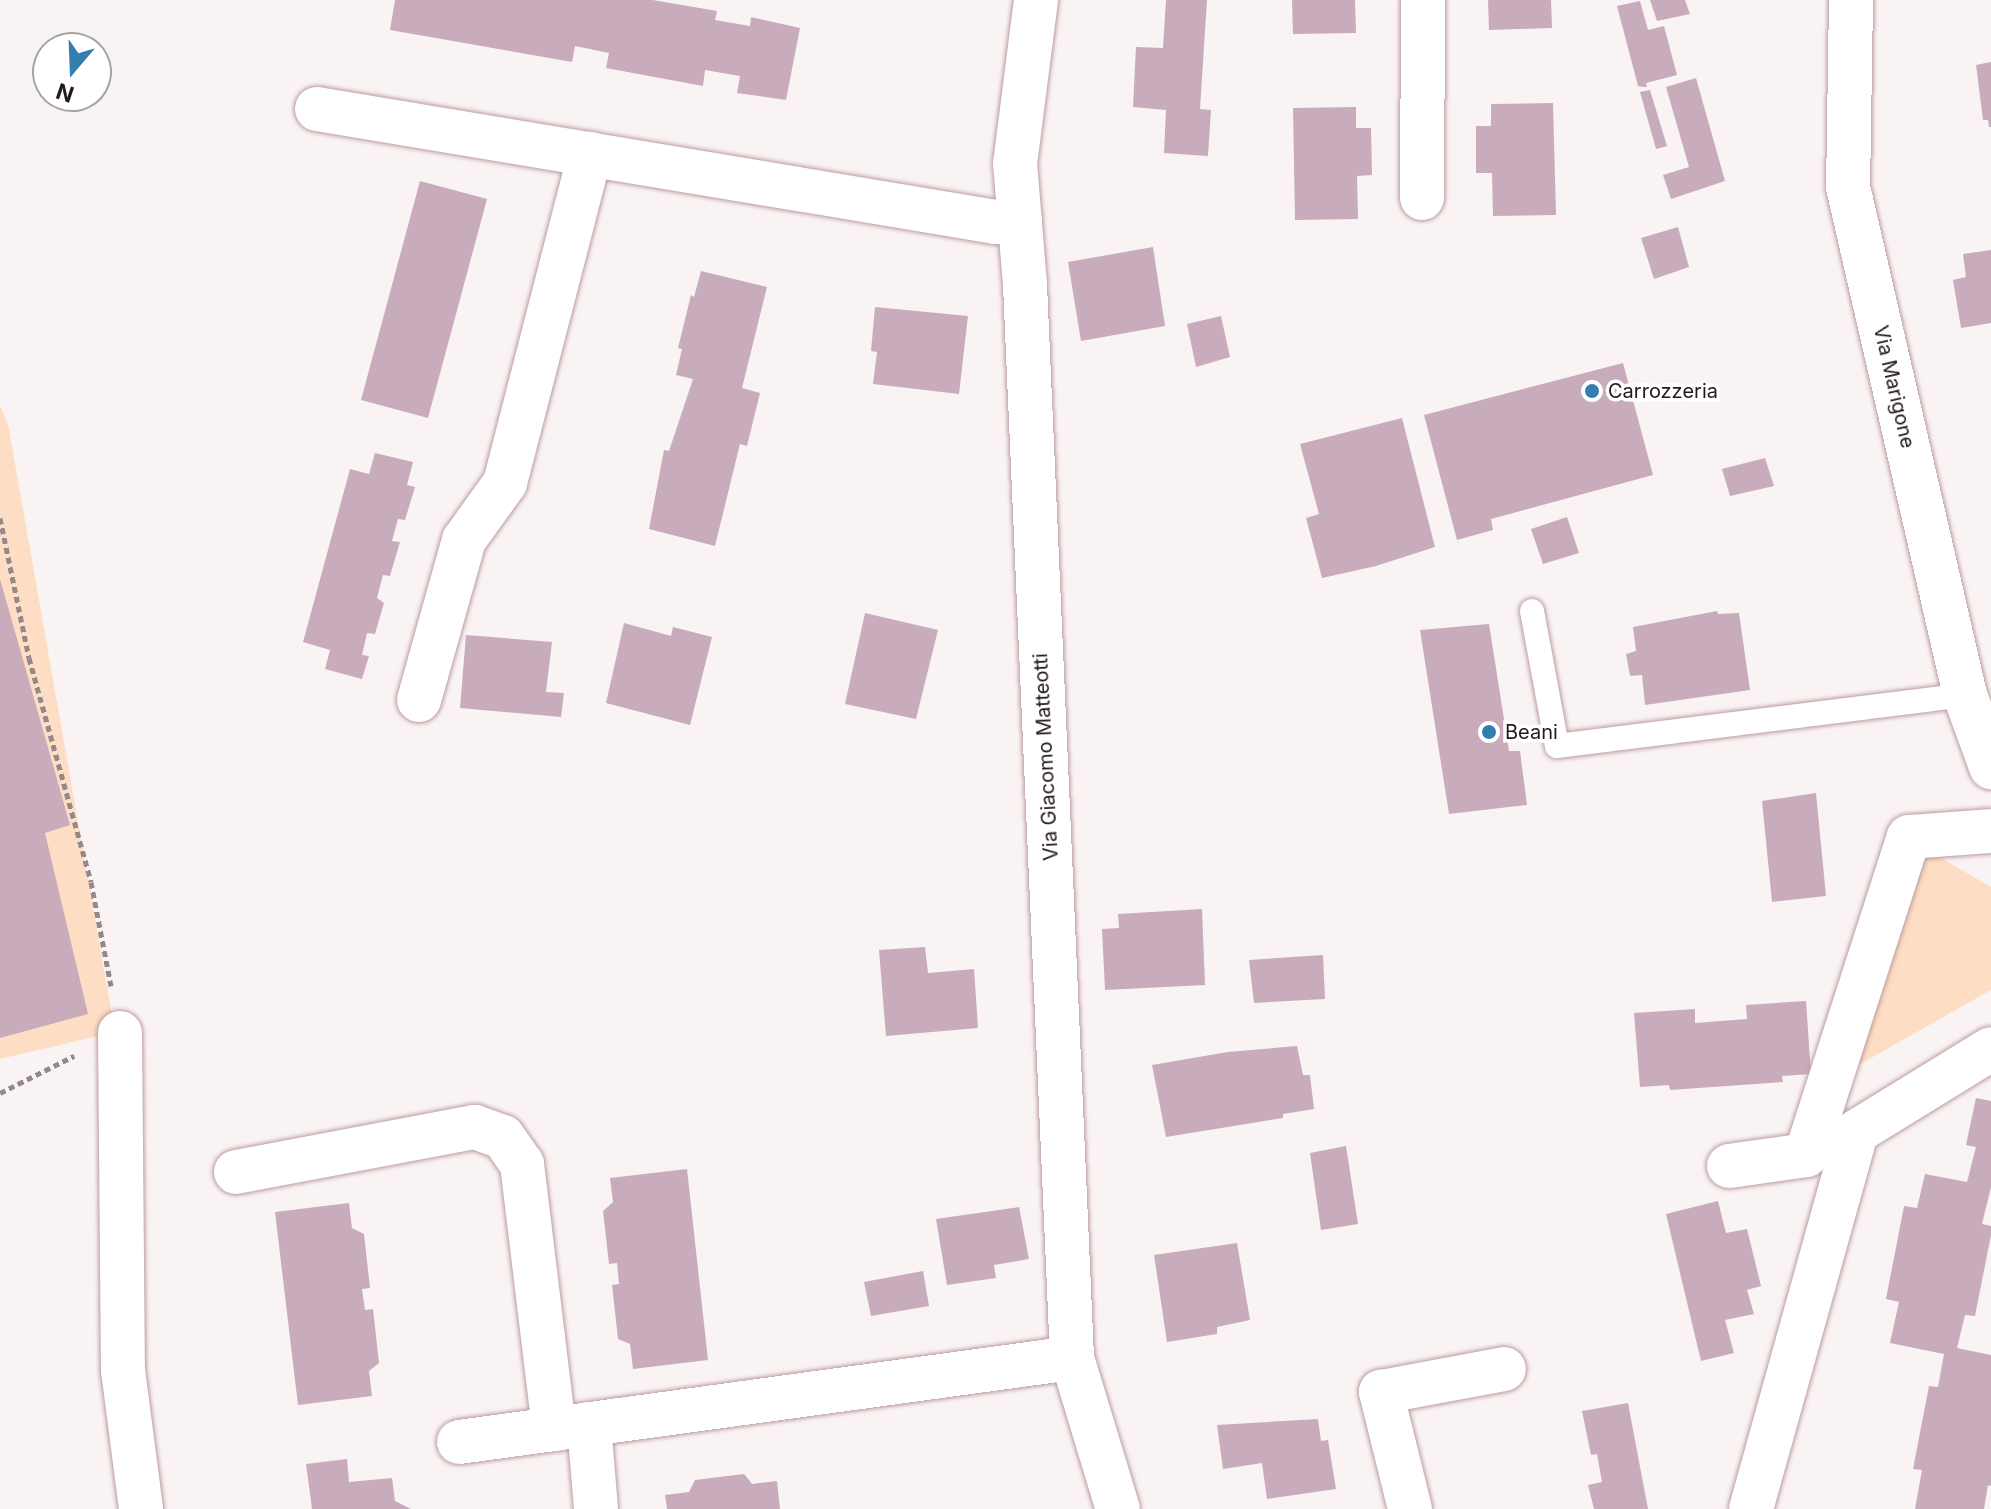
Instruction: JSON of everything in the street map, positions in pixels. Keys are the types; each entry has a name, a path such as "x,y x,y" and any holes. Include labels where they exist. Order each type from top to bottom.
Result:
{"street":[{"name":"Via Giacomo Matteotti","path":"1036,0 1015,163 1072,1358 1118,1509"},
{"path":"1422,198 1423,0"},
{"name":"Via Marigone","path":"1851,0 1848,187 1965,695 1991,767"},
{"path":"317,109 996,222 1020,220"},
{"path":"419,700 464,540 505,483 590,154"},
{"path":"1729,1166 1806,1155 1909,837 1991,831"},
{"path":"120,1033 123,1370 141,1509"},
{"path":"1751,1509 1856,1132 1991,1049"},
{"path":"236,1172 475,1127 503,1137 522,1164 571,1426 596,1509"},
{"path":"459,1442 1072,1358"},
{"path":"1410,1509 1381,1392 1504,1369"}],"lane":[{"path":"1532,611 1557,746 1965,695"}],"path":[{"path":"0,518 29,658 91,882 120,1033 0,1093"}],"shaded area":[{"path":"0,406 8,424 115,1032 0,1059"},
{"path":"1920,846 1991,887 1991,990 1848,1071"}],"building":[{"path":"395,0 653,0 717,11 715,20 750,26 751,17 800,28 786,100 737,93 740,76 705,70 703,86 606,68 609,53 575,46 572,62 390,30"},
{"path":"1166,0 1207,0 1200,109 1211,110 1208,156 1164,153 1166,110 1133,107 1136,47 1163,48"},
{"path":"1292,0 1355,0 1356,33 1293,34"},
{"path":"1488,0 1551,0 1552,28 1489,30"},
{"path":"1650,0 1685,0 1690,14 1657,21"},
{"path":"1640,1 1648,30 1664,26 1677,75 1646,83 1647,87 1638,86 1617,6"},
{"path":"1991,62 1989,127 1988,120 1983,120 1976,65"},
{"path":"1696,78 1725,181 1671,199 1663,175 1689,167 1666,87"},
{"path":"1650,90 1667,146 1656,149 1640,92"},
{"path":"1553,103 1556,215 1493,216 1492,173 1476,173 1476,126 1491,126 1491,104"},
{"path":"1356,107 1356,128 1371,128 1372,175 1357,176 1358,219 1295,220 1293,108"},
{"path":"420,181 487,199 428,418 361,400"},
{"path":"1678,227 1689,267 1654,279 1641,238"},
{"path":"1153,247 1165,326 1081,341 1068,262"},
{"path":"1991,250 1991,323 1961,328 1953,280 1966,277 1963,254"},
{"path":"701,271 767,287 742,388 760,393 747,446 740,444 715,546 649,529 664,450 669,451 693,379 676,375 682,349 678,348 691,295 694,297"},
{"path":"875,307 968,316 959,394 873,384 877,352 871,351"},
{"path":"1221,316 1230,357 1196,367 1187,324"},
{"path":"1623,363 1653,475 1491,519 1493,530 1457,540 1424,415"},
{"path":"1402,418 1435,547 1376,566 1322,578 1306,518 1319,514 1300,444"},
{"path":"375,453 413,462 407,485 415,487 405,520 398,519 392,541 400,542 390,576 383,575 377,598 384,603 375,634 367,633 362,655 369,656 362,679 325,669 330,650 303,642 350,469 369,474"},
{"path":"1765,458 1774,486 1730,496 1722,469"},
{"path":"1567,517 1579,553 1543,564 1531,529"},
{"path":"0,579 70,825 45,833 88,1014 0,1038"},
{"path":"1717,611 1718,614 1739,613 1750,690 1645,705 1642,675 1630,676 1626,654 1636,651 1633,627"},
{"path":"865,613 938,630 916,719 845,704"},
{"path":"624,623 671,636 673,627 712,637 690,725 606,703"},
{"path":"1489,624 1509,751 1520,751 1527,805 1449,814 1420,630"},
{"path":"466,635 552,642 546,692 564,693 561,717 460,708"},
{"path":"1816,793 1826,896 1772,902 1762,801"},
{"path":"1202,909 1205,985 1105,990 1102,929 1119,928 1118,914"},
{"path":"925,947 928,973 974,969 978,1028 886,1036 879,950"},
{"path":"1323,955 1325,999 1254,1003 1249,960"},
{"path":"1806,1001 1811,1074 1782,1076 1783,1082 1670,1090 1669,1085 1640,1087 1634,1013 1695,1009 1695,1023 1747,1019 1746,1005"},
{"path":"1297,1046 1303,1075 1310,1075 1314,1109 1283,1114 1283,1118 1166,1137 1152,1065 1228,1052"},
{"path":"1976,1098 1991,1101 1991,1187 1982,1224 1991,1226 1991,1235 1975,1316 1965,1315 1957,1348 1991,1355 1991,1486 1988,1485 1984,1509 1915,1509 1922,1470 1913,1469 1929,1386 1938,1387 1944,1354 1890,1343 1899,1302 1886,1299 1904,1206 1917,1208 1925,1174 1967,1182 1976,1147 1966,1145"},
{"path":"1346,1146 1358,1224 1321,1230 1310,1153"},
{"path":"687,1169 708,1360 633,1369 630,1344 618,1339 612,1285 619,1284 617,1263 609,1264 603,1211 613,1202 610,1178"},
{"path":"1718,1201 1726,1233 1747,1229 1761,1286 1747,1290 1754,1314 1725,1320 1734,1353 1701,1361 1666,1214"},
{"path":"349,1203 352,1228 364,1234 370,1288 362,1289 365,1310 373,1309 379,1363 369,1371 372,1396 298,1405 275,1212"},
{"path":"1019,1207 1029,1259 994,1265 996,1278 947,1285 936,1219"},
{"path":"1237,1243 1250,1320 1217,1327 1217,1334 1167,1342 1154,1255"},
{"path":"923,1271 929,1306 871,1316 864,1282"},
{"path":"1628,1403 1648,1509 1594,1509 1588,1485 1602,1482 1597,1454 1591,1455 1582,1411"},
{"path":"1318,1419 1321,1441 1328,1440 1336,1489 1267,1499 1262,1463 1223,1469 1217,1425"},
{"path":"347,1459 349,1482 392,1478 395,1501 411,1509 312,1509 306,1464"},
{"path":"744,1474 752,1484 777,1481 780,1509 667,1509 665,1495 689,1492 695,1480"}],"place":[{"name":"Carrozzeria","path":"1592,391"},
{"name":"Beani","path":"1489,732"}]}
